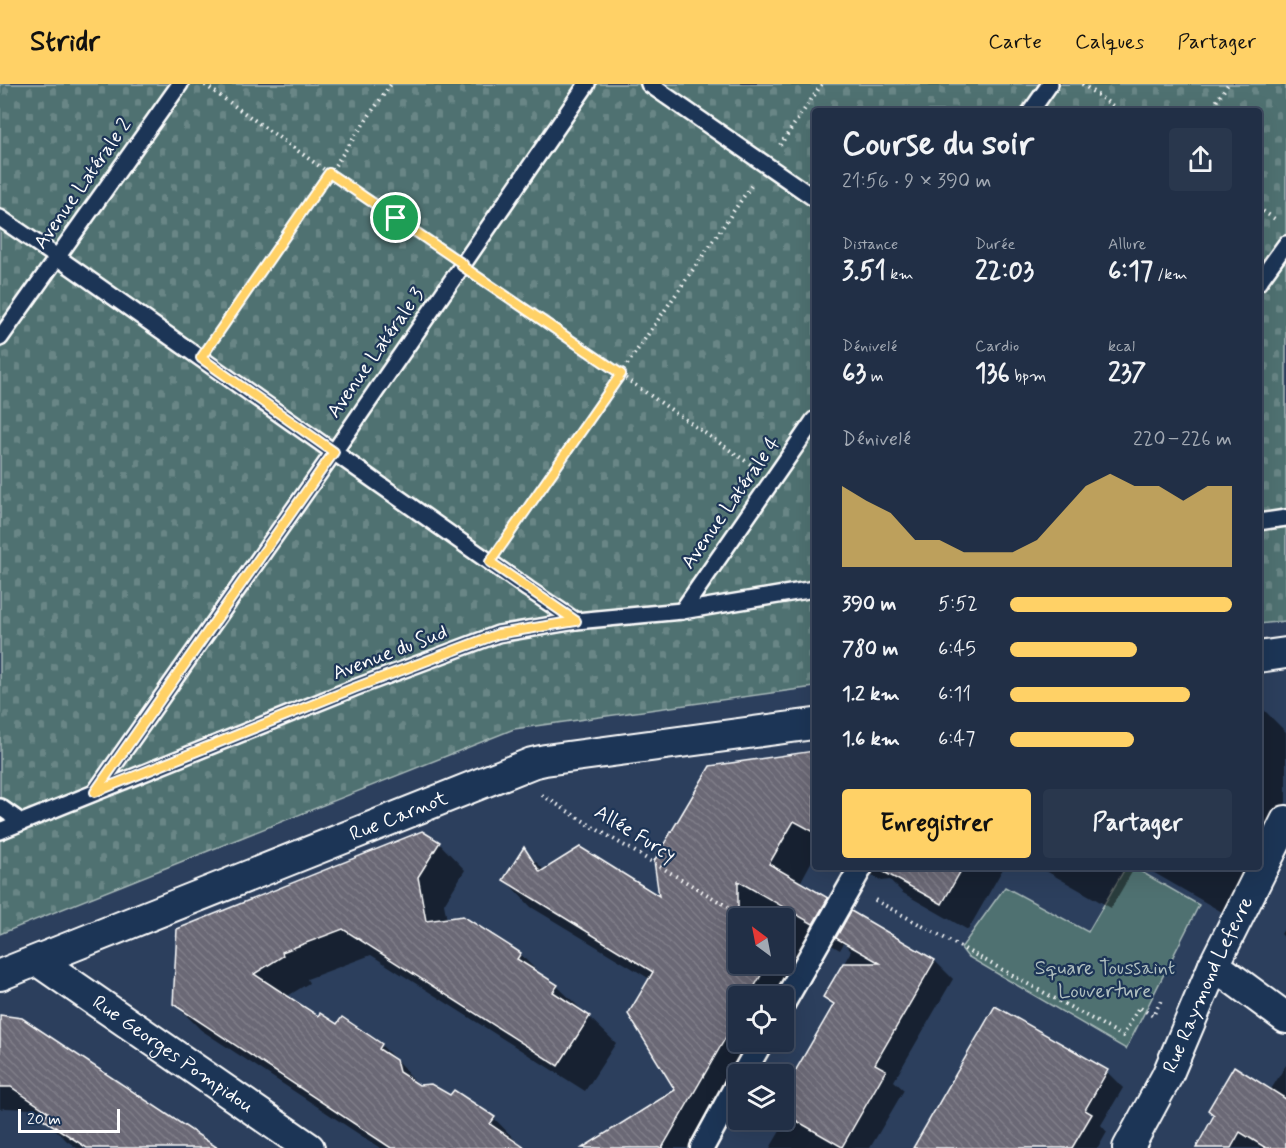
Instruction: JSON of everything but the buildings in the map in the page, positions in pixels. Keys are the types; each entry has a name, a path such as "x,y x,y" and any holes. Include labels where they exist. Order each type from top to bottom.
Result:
{"street":[{"path":"1262,656 1286,653"},
{"name":"Rue Carnot","path":"0,975 532,763 812,724"},
{"name":"Rue Raymond Lefevre","path":"1262,868 1286,820"},
{"name":"Rue Raymond Lefevre","path":"1128,1148 1167,1076 1214,965 1261,870"},
{"path":"793,986 856,877"},
{"name":"Rue Georges Pompidou","path":"38,961 309,1148"},
{"path":"1214,965 1286,1018"},
{"path":"702,1148 728,1100"}],"lane":[{"name":"Avenue Latérale 2","path":"0,338 180,84"},
{"name":"Avenue Latérale 3","path":"95,792 334,452 587,84"},
{"path":"649,84 812,197"},
{"path":"1033,108 1050,84"},
{"path":"0,218 576,621"},
{"path":"1262,277 1286,244"},
{"name":"Avenue Latérale 4","path":"682,610 812,423"},
{"path":"1262,521 1286,518"},
{"name":"Avenue du Sud","path":"0,831 498,634 576,621 682,610 812,590"},
{"path":"0,807 21,822"}],"path":[{"path":"203,84 773,480"},
{"path":"201,358 391,84"},
{"path":"490,562 822,84"},
{"path":"1082,84 1116,108"},
{"path":"1212,108 1228,84"},
{"path":"1262,210 1286,227"},
{"name":"Allée Furcy","path":"509,773 593,827 730,908"},
{"path":"856,877 961,948 1123,1036 1139,1007 1153,1016 1170,981 1200,998"}],"green space":[{"path":"0,84 1286,84 1286,621 1262,624 1262,108 812,108 812,687 514,729 0,934"},
{"name":"Square Toussaint Louverture","path":"1124,870 1138,870 1199,905 1126,1049 967,956 961,948 1005,887 1088,932"}],"route":[{"path":"329,173 396,218 463,264 462,266 621,374 490,562 576,621 498,634 354,688 95,792 334,452 201,358 329,173"}]}
